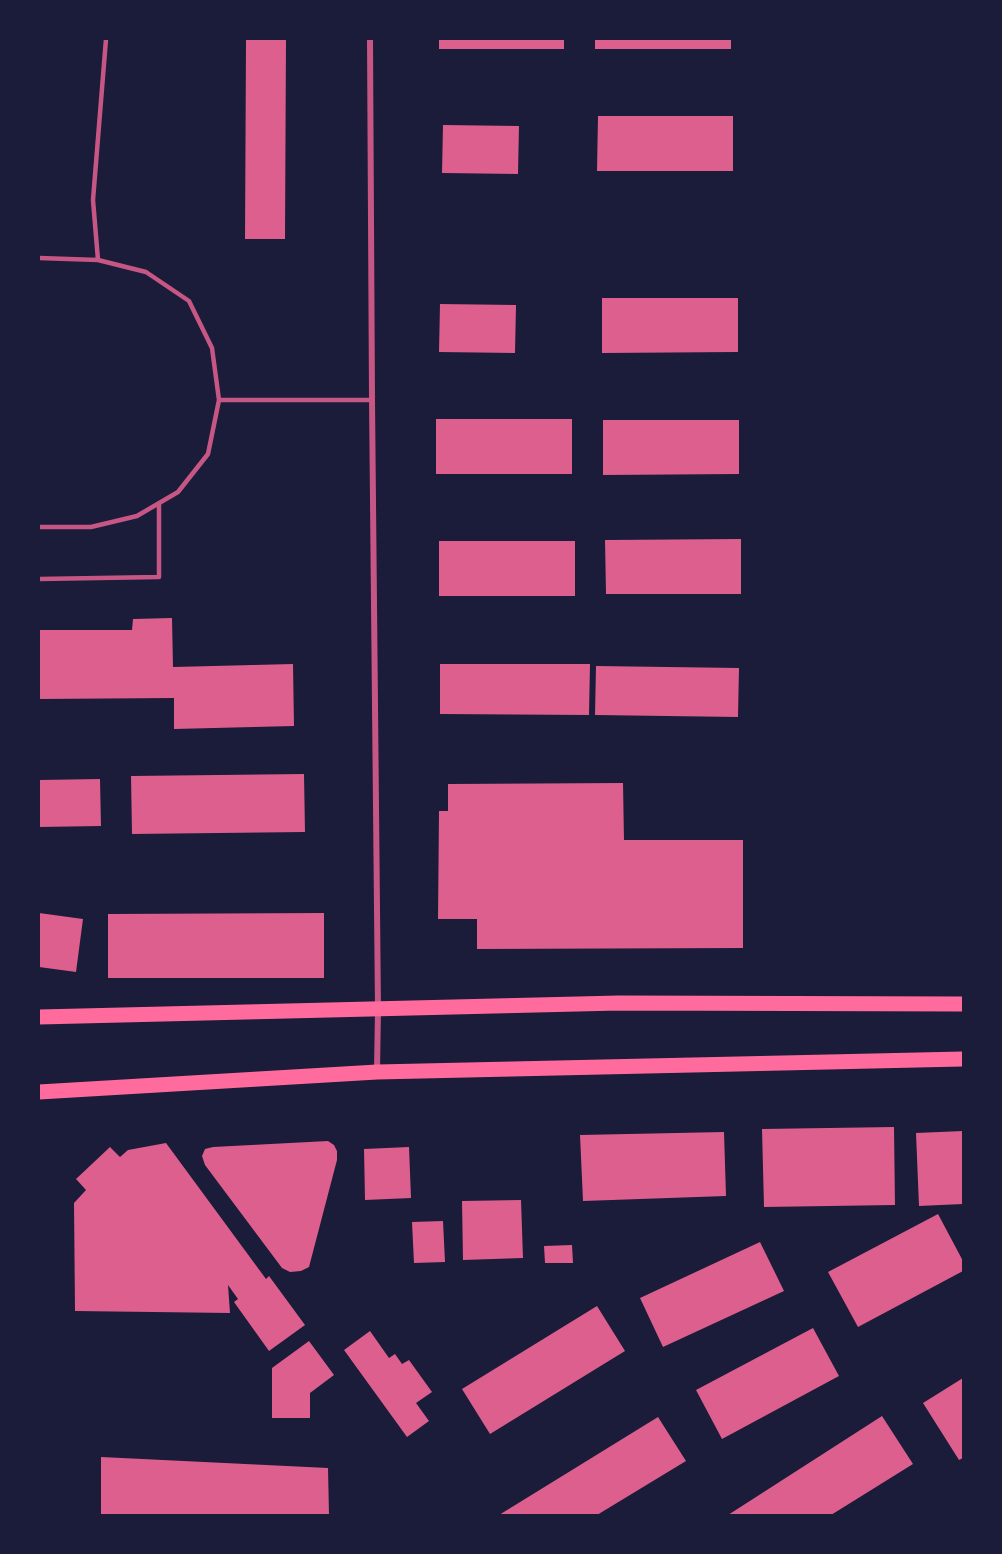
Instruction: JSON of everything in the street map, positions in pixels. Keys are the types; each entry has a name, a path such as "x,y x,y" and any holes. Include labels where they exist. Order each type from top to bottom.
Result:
{"main road":[{"path":"39,1017 619,1003 963,1004"},
{"path":"39,1092 377,1072 963,1059"}],"street":[{"path":"370,39 377,1072"}],"lane":[{"path":"98,260 93,200 106,39"},
{"path":"39,258 98,260 146,272 189,302 212,348 219,400 208,454 178,492 138,516 91,527 39,527"},
{"path":"219,400 372,400"},
{"path":"39,579 159,577 159,503"}],"building":[{"path":"246,39 286,39 285,239 245,239"},
{"path":"439,39 564,39 564,49 439,49"},
{"path":"595,39 731,39 731,49 595,49"},
{"path":"598,116 733,116 733,171 597,171"},
{"path":"443,125 519,126 518,174 442,173"},
{"path":"602,298 738,298 738,352 602,353"},
{"path":"440,304 516,305 515,353 439,352"},
{"path":"436,419 572,419 572,474 436,474"},
{"path":"603,420 739,420 739,474 603,475"},
{"path":"741,539 741,594 606,594 605,540"},
{"path":"439,541 575,541 575,596 439,596"},
{"path":"172,618 173,667 293,664 294,726 174,729 174,698 39,699 39,630 132,630 133,619"},
{"path":"440,664 590,664 589,715 440,714"},
{"path":"596,666 739,668 738,717 595,715"},
{"path":"304,774 305,832 132,834 131,776"},
{"path":"100,779 101,826 39,827 39,780"},
{"path":"623,783 624,840 743,840 743,948 477,949 477,919 438,919 439,811 448,811 448,784"},
{"path":"39,913 83,919 76,972 39,967"},
{"path":"324,913 324,978 108,978 108,914"},
{"path":"894,1127 895,1205 764,1207 762,1129"},
{"path":"963,1131 963,1204 919,1206 916,1133"},
{"path":"724,1132 726,1196 583,1201 580,1135"},
{"path":"328,1141 337,1151 337,1160 309,1267 301,1271 290,1272 282,1268 205,1165 202,1156 205,1149 213,1147"},
{"path":"166,1143 266,1279 269,1276 305,1325 269,1351 234,1302 238,1299 228,1285 230,1313 75,1311 74,1203 86,1190 76,1179 110,1147 120,1157 128,1150"},
{"path":"409,1147 411,1198 365,1200 364,1149"},
{"path":"521,1200 523,1258 463,1260 462,1201"},
{"path":"938,1214 963,1261 963,1271 858,1327 828,1272"},
{"path":"443,1221 445,1262 414,1263 412,1222"},
{"path":"760,1242 784,1291 663,1347 640,1298"},
{"path":"572,1245 573,1263 545,1263 544,1246"},
{"path":"597,1306 625,1351 490,1434 462,1389"},
{"path":"813,1328 839,1376 722,1439 696,1390"},
{"path":"370,1331 389,1358 395,1354 402,1364 409,1360 432,1392 416,1403 429,1421 407,1437 344,1350"},
{"path":"309,1341 334,1375 310,1393 310,1418 272,1418 272,1368"},
{"path":"963,1378 963,1458 959,1460 923,1403"},
{"path":"882,1416 913,1464 831,1515 728,1515"},
{"path":"658,1417 686,1461 597,1515 499,1515"},
{"path":"101,1457 328,1468 329,1515 101,1515"}]}
